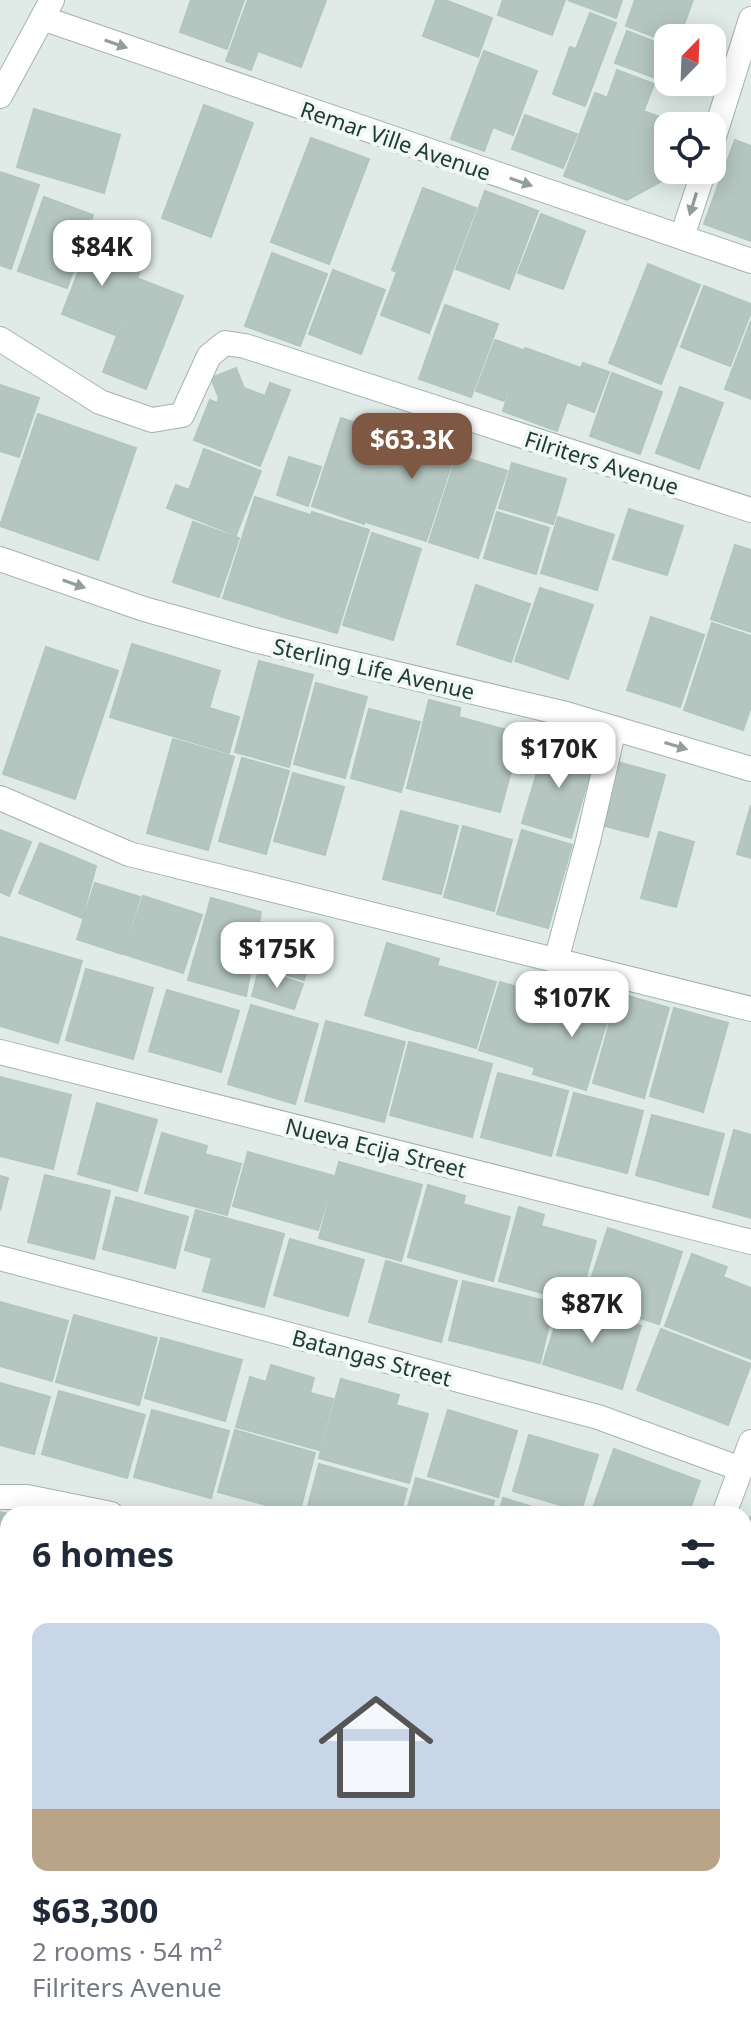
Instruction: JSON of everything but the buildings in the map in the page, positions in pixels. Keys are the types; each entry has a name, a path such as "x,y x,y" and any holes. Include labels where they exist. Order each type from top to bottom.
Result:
{"street":[{"path":"0,96 47,9"},
{"name":"Remar Ville Avenue","path":"47,9 751,261"},
{"path":"722,112 751,19"},
{"path":"682,237 699,184"},
{"name":"Filriters Avenue","path":"0,339 100,402 152,420 182,415 209,356 225,343 245,346 751,510"},
{"name":"Sterling Life Avenue","path":"0,559 144,609 254,640 566,714 751,769"},
{"path":"556,961 614,728"},
{"path":"0,798 129,854 751,1009"},
{"name":"Nueva Ecija Street","path":"0,1052 751,1242"},
{"name":"Batangas Street","path":"0,1258 598,1417 741,1469"},
{"path":"727,1506 751,1442"},
{"path":"0,1497 27,1497 71,1506"}]}
